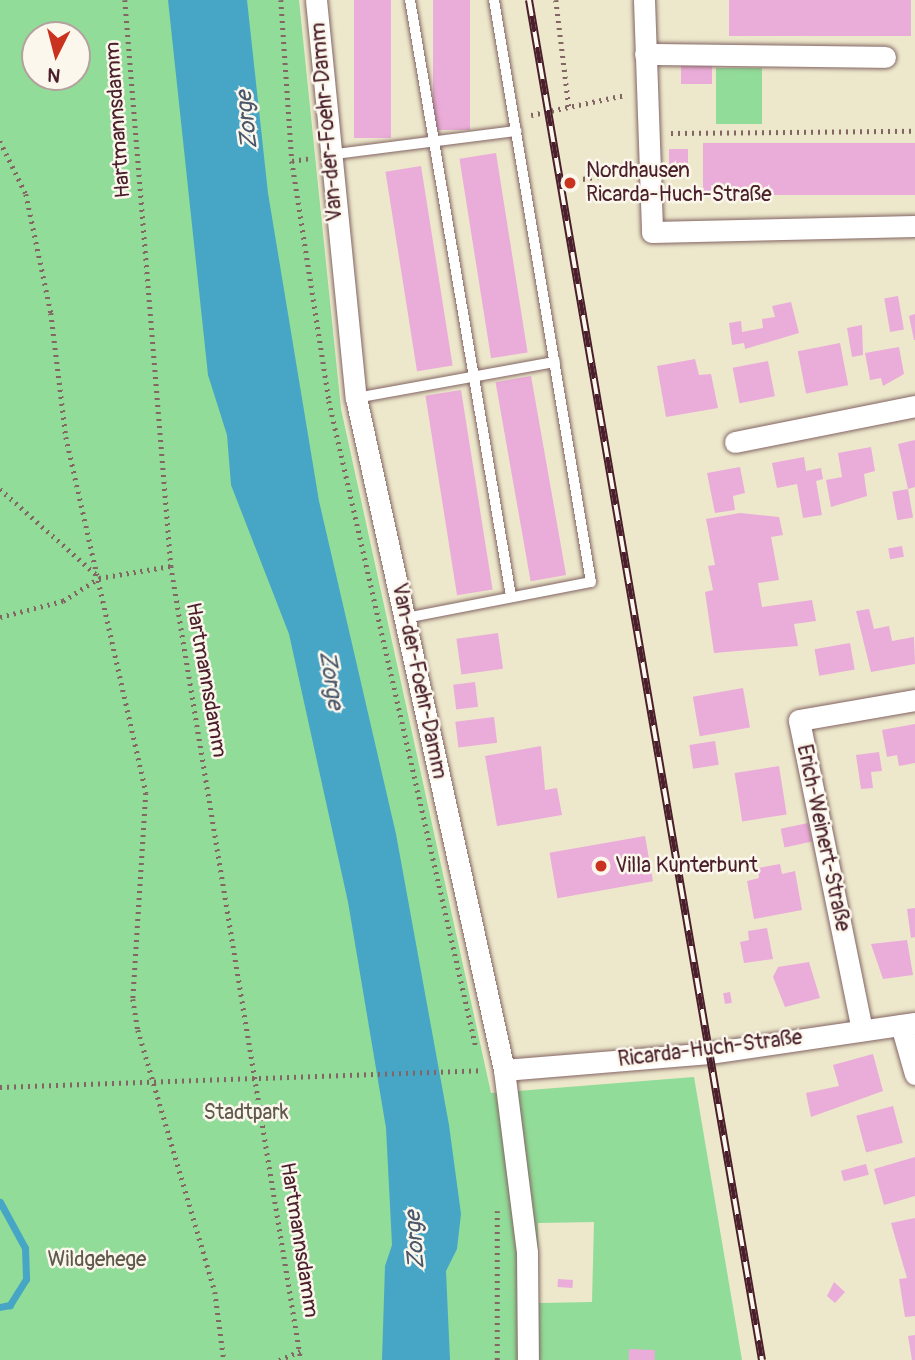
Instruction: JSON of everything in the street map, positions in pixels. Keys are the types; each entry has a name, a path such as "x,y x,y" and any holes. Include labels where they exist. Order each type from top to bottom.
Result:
{"street":[{"name":"Van-der-Foehr-Damm","path":"316,0 328,155 356,398 504,1070 527,1252 528,1360"},
{"path":"644,0 652,232 915,226"},
{"path":"645,54 885,57"},
{"path":"735,442 915,406"},
{"name":"Erich-Weinert-Straße","path":"862,1030 799,720 915,700"},
{"path":"908,1024 915,1074"},
{"name":"Ricarda-Huch-Straße","path":"504,1070 709,1053 908,1024"}],"lane":[{"path":"410,0 511,596"},
{"path":"406,618 591,582 494,0"},
{"path":"328,155 516,131"},
{"path":"356,398 474,379 555,362"}],"path":[{"name":"Hartmannsdamm","path":"125,0 171,566 258,1080 301,1360"},
{"path":"556,0 569,108"},
{"path":"515,119 646,90"},
{"path":"647,133 915,131"},
{"path":"0,141 26,194 51,313 66,437 146,793 133,999 215,1292 224,1360"},
{"path":"576,180 648,168"},
{"path":"0,489 99,578"},
{"path":"0,617 62,601 99,578 171,566"},
{"path":"0,1087 504,1070"},
{"path":"279,1360 300,1351"}],"green space":[{"name":"Stadtpark","path":"0,0 299,0 341,409 491,1093 694,1077 742,1360 0,1360","holes":["594,1222 592,1302 539,1303 538,1223"]},
{"path":"716,68 762,68 762,124 716,124"}],"water":[{"name":"Zorge","path":"168,0 247,0 268,193 319,501 396,834 449,1125 461,1214 457,1249 446,1271 450,1360 382,1360 385,1266 392,1245 386,1128 348,902 289,634 231,485 227,435 208,375"}],"building":[{"path":"354,0 391,0 391,138 354,138"},
{"path":"433,0 470,0 470,130 433,130"},
{"path":"729,0 911,0 911,36 729,36"},
{"path":"681,65 712,65 712,84 681,84"},
{"path":"703,143 915,143 915,195 703,195"},
{"path":"669,149 688,149 688,170 669,170"},
{"path":"496,153 528,353 491,358 459,159"},
{"path":"421,166 453,366 417,371 385,172"},
{"path":"898,296 904,329 890,332 884,298"},
{"path":"791,302 799,333 745,349 744,343 732,345 729,323 741,321 742,332 763,328 762,319 775,317 772,306"},
{"path":"915,314 915,340 914,340 909,316"},
{"path":"862,325 863,355 852,357 847,328"},
{"path":"840,343 848,385 806,393 798,351"},
{"path":"899,347 904,374 883,386 881,378 870,380 865,353"},
{"path":"695,359 699,375 711,374 718,408 666,417 657,366"},
{"path":"768,361 775,396 740,403 733,368"},
{"path":"531,376 566,575 531,581 496,382"},
{"path":"461,390 493,590 457,595 425,396"},
{"path":"915,440 915,487 908,489 898,444"},
{"path":"871,447 875,471 864,474 867,496 831,507 826,480 842,477 838,453"},
{"path":"804,457 806,471 821,468 823,479 816,481 822,515 803,518 797,484 777,488 772,463"},
{"path":"740,467 745,493 733,496 735,510 715,513 707,473"},
{"path":"908,489 913,518 897,520 892,492"},
{"path":"740,513 779,517 783,535 771,537 779,580 758,583 762,607 812,600 816,621 794,624 798,646 714,653 705,592 713,590 708,566 715,565 706,519"},
{"path":"902,546 904,557 890,559 888,548"},
{"path":"869,609 874,629 889,626 892,641 914,637 915,664 871,672 856,611"},
{"path":"498,633 503,669 461,674 456,639"},
{"path":"850,643 855,670 819,676 815,649"},
{"path":"475,682 478,707 456,709 453,685"},
{"path":"743,688 750,727 700,736 693,697"},
{"path":"494,717 497,743 458,748 455,722"},
{"path":"915,724 915,763 899,766 897,755 887,757 882,730"},
{"path":"715,741 719,765 693,769 689,745"},
{"path":"541,746 545,790 557,788 562,815 497,826 485,756"},
{"path":"879,752 882,771 871,772 873,788 861,789 856,755"},
{"path":"779,766 787,814 742,821 735,773"},
{"path":"808,823 812,842 785,847 781,829"},
{"name":"Villa Kunterbunt","path":"645,836 653,881 557,898 549,853"},
{"path":"780,864 782,874 795,871 802,910 754,919 747,881 759,878 758,868"},
{"path":"915,908 915,937 911,938 907,909"},
{"path":"767,928 773,959 744,963 740,942 749,940 748,931"},
{"path":"907,940 913,975 883,979 871,944"},
{"path":"809,962 820,998 785,1007 773,977 778,967"},
{"path":"730,992 732,1003 725,1004 723,993"},
{"path":"873,1054 883,1091 811,1117 806,1093 839,1086 833,1065"},
{"path":"893,1106 903,1143 866,1153 856,1116"},
{"path":"915,1157 915,1196 884,1205 874,1169"},
{"path":"866,1164 869,1175 844,1181 841,1171"},
{"path":"915,1218 915,1316 905,1317 899,1279 907,1278 891,1223"},
{"path":"558,1279 573,1280 572,1288 557,1287"},
{"path":"834,1282 845,1292 835,1303 827,1296"},
{"path":"915,1335 915,1360 912,1360 908,1336"},
{"path":"629,1349 655,1350 655,1360 629,1360"}],"waterway":[{"path":"0,1202 25,1248 26,1279 10,1305 0,1307"}],"railway":[{"path":"529,0 762,1360"}],"place":[{"name":"Nordhausen Ricarda-Huch-Straße","path":"570,183"},
{"name":"Villa Kunterbunt","path":"601,866"}],"park label":[{"name":"Wildgehege","path":"97,1260"}]}
